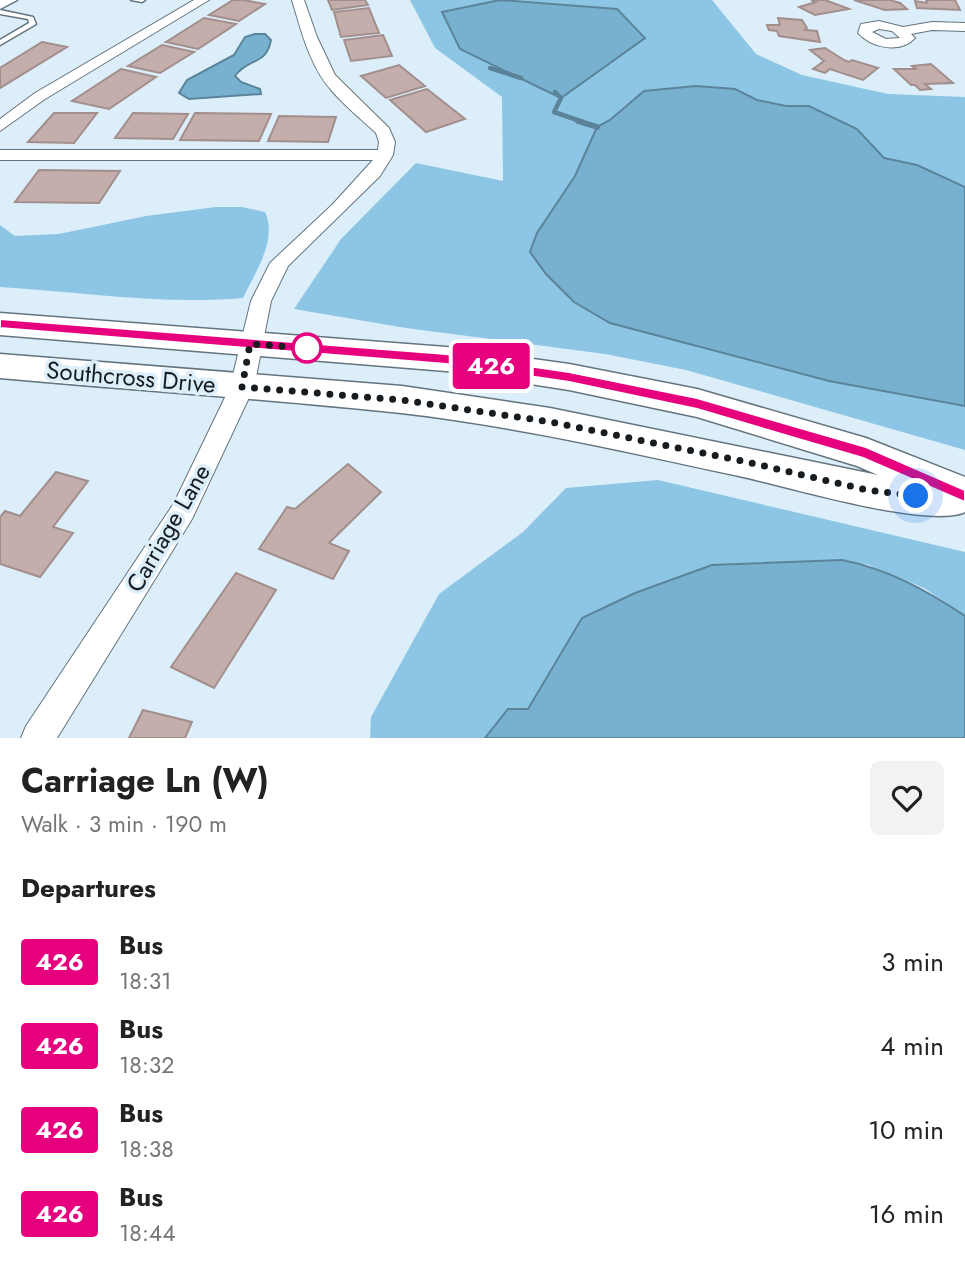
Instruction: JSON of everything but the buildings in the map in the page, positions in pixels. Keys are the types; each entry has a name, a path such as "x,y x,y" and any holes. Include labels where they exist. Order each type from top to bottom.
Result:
{"street":[{"path":"0,4 8,0"},
{"path":"0,126 40,96 203,0"},
{"path":"0,155 385,155 387,142 383,131 336,87 328,76 310,37 298,0"},
{"path":"903,31 932,26 965,27"},
{"name":"Carriage Lane","path":"38,738 183,511 242,387 261,301 280,263 346,201 374,172 385,155"},
{"name":"Southcross Drive","path":"0,324 446,359 569,377 697,403 866,453 965,495"},
{"name":"Southcross Drive","path":"0,366 402,400 551,422 747,462 867,490 965,503"}],"lane":[{"path":"134,0 142,0"},
{"path":"0,12 31,19 33,24 0,43"}],"shaded area":[{"path":"410,0 712,0 756,54 802,75 888,94 965,97 965,187 917,165 884,158 857,129 809,106 786,106 757,100 734,89 696,86 625,106 610,120 597,127 575,176 537,233 546,274 574,302 610,323 829,381 965,406 965,450 686,370 605,354 406,328 294,309 341,239 416,163 503,181 502,97 435,48"},
{"path":"500,0 617,9 645,38 561,98 460,49 442,12"},
{"path":"265,34 271,40 269,48 261,58 235,76 241,82 260,89 261,94 189,99 179,93 187,80 234,55 245,37"},
{"path":"696,86 735,89 757,100 786,106 809,106 857,129 884,158 917,165 965,187 965,406 829,381 610,323 574,302 546,274 530,252 537,233 575,176 597,127 610,120 644,91"},
{"path":"216,207 242,207 265,212 268,222 267,244 243,298 152,299 0,287 0,225 15,236 59,234 146,216"},
{"path":"658,480 965,552 965,616 924,588 869,565 842,560 712,565 635,593 582,618 528,709 508,710 485,738 370,738 371,717 439,594 523,532 566,488"},
{"path":"842,560 875,569 906,582 965,616 965,738 485,738 508,709 528,709 582,618 635,593 712,565"}],"waterway":[{"path":"490,68 521,78"},
{"path":"555,92 561,98 554,112 583,122"},
{"path":"578,121 597,127"}],"bus line":[{"name":"426","path":"0,324 446,359 569,377 697,403 866,453 965,495"}],"route":[{"path":"307,348 250,344 242,387 402,400 551,422 747,462 867,490 916,496"}]}
